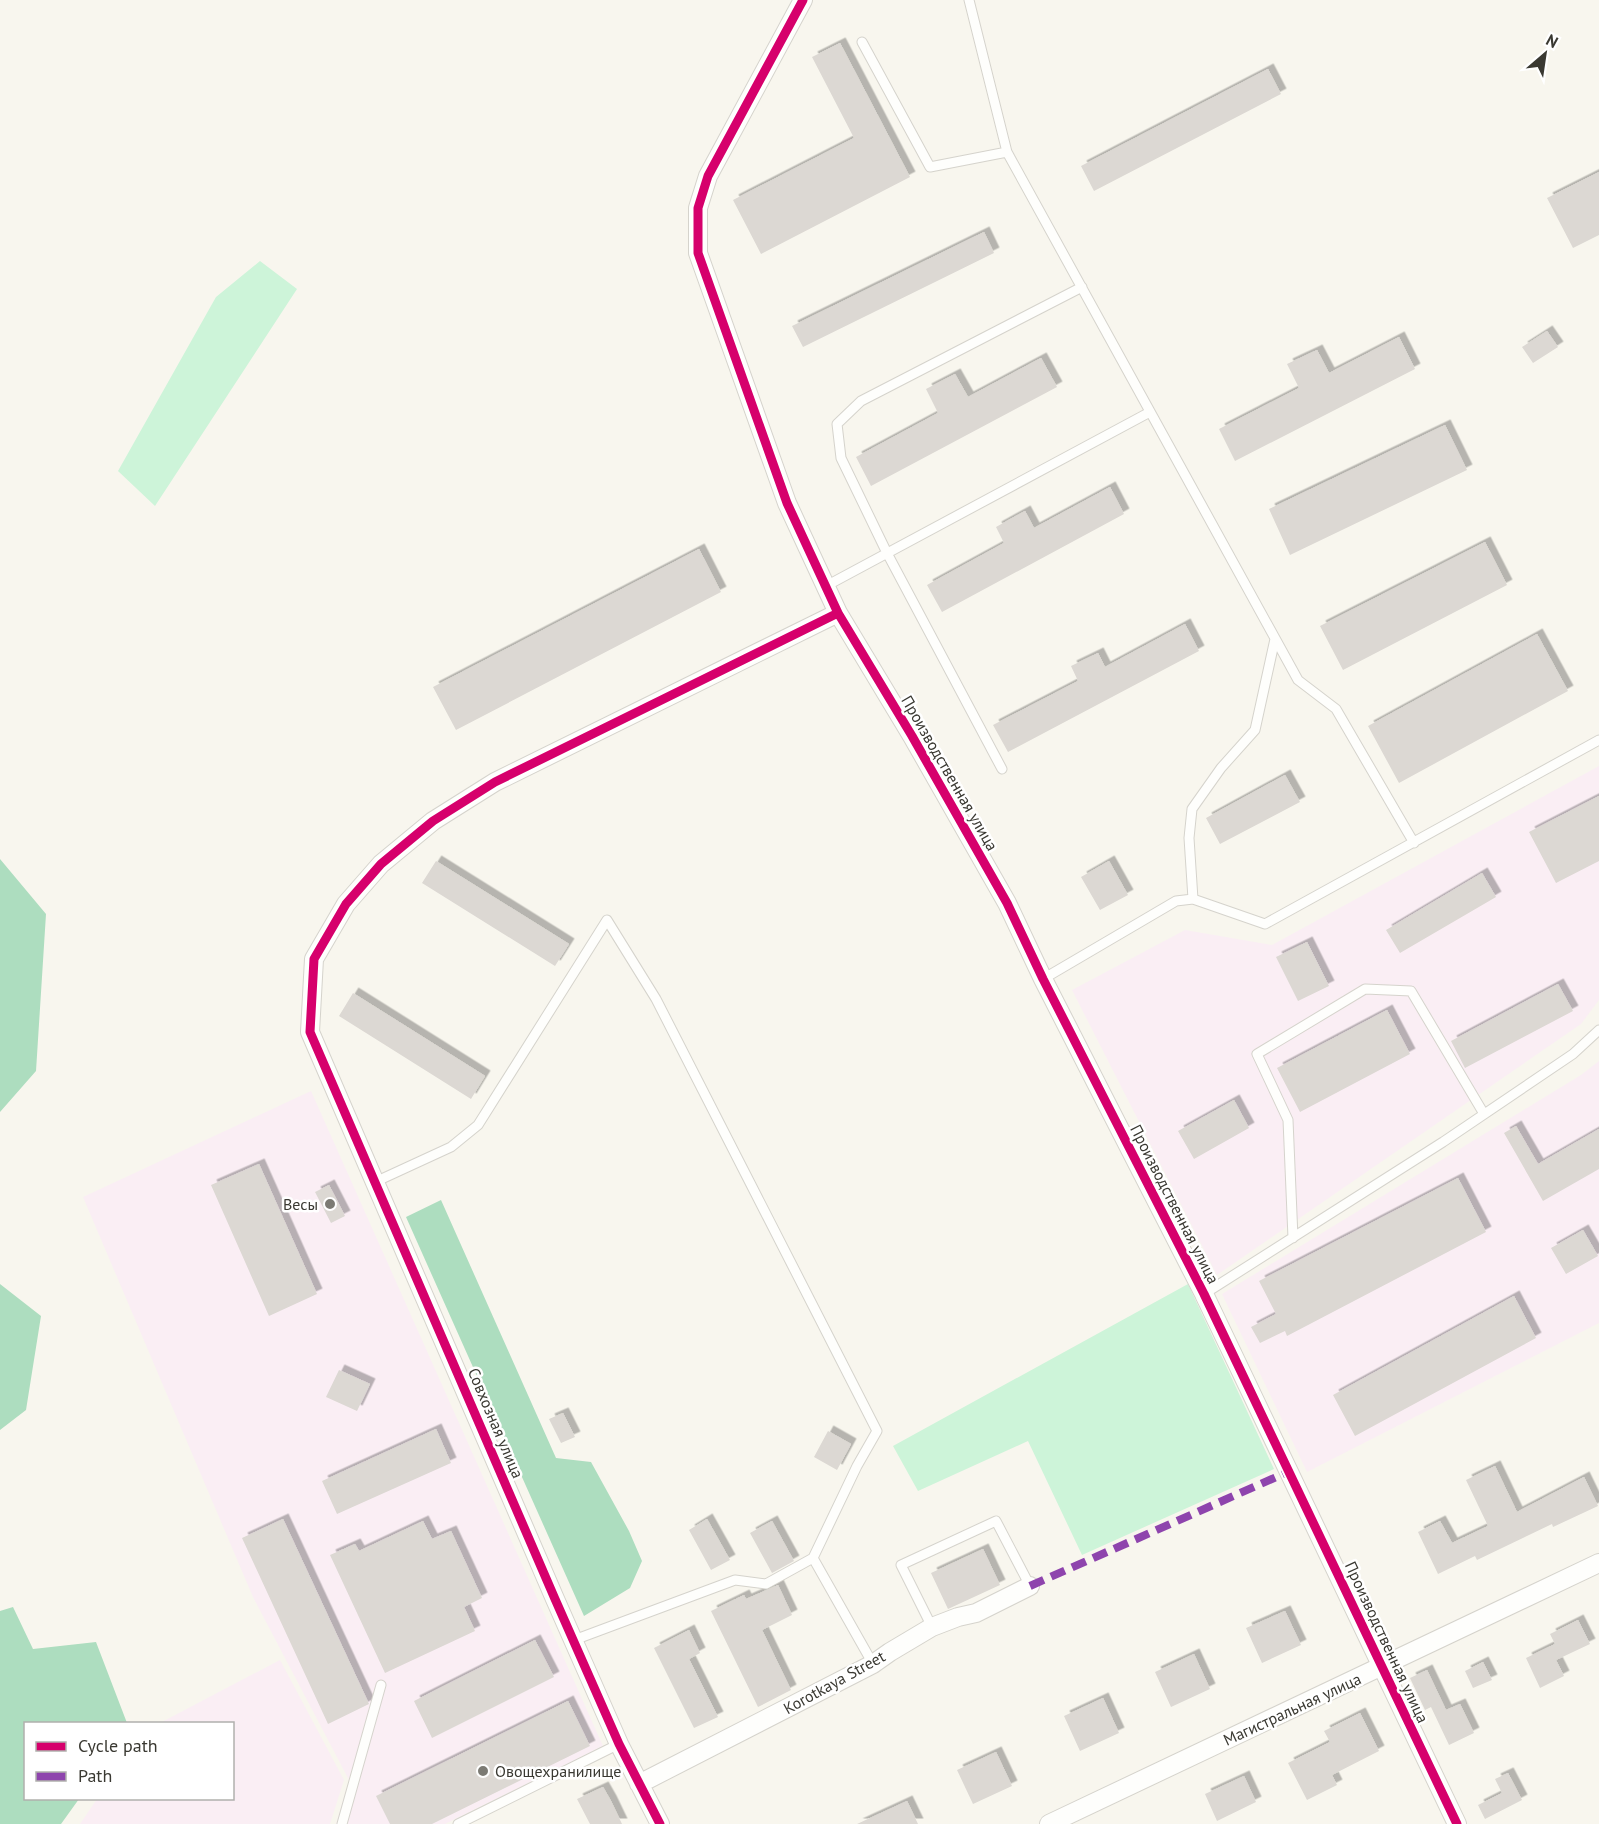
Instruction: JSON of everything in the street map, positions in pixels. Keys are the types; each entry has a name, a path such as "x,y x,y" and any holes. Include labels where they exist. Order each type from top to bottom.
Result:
{"street":[{"name":"Производственная улица","path":"803,0 708,176 698,208 698,253 787,503 838,613 1007,903 1043,979 1204,1294 1457,1824"},
{"name":"Совхозная улица","path":"660,1824 619,1744 310,1032 314,959 346,904 381,864 433,821 495,782 838,613"},
{"name":"Магистральная улица","path":"1049,1824 1599,1563"},
{"name":"Korotkaya Street","path":"639,1784 873,1664 932,1627 976,1613 1030,1586"}],"lane":[{"path":"969,0 1007,152 1298,680 1336,709 1414,843"},
{"path":"862,42 930,167 1007,152"},
{"path":"1002,769 887,553 841,458 837,424 861,401 1082,288"},
{"path":"826,586 1150,412"},
{"path":"1193,899 1189,838 1192,809 1221,768 1255,730 1275,639"},
{"path":"1043,979 1176,901 1193,899 1265,924 1599,740"},
{"path":"375,1182 451,1147 478,1125 607,920 656,999 877,1431 857,1466 813,1558 766,1584 735,1580 574,1640"},
{"path":"1293,1238 1288,1120 1257,1054 1365,989 1411,991 1484,1114"},
{"path":"1204,1294 1484,1114 1573,1054 1599,1030"},
{"path":"932,1627 901,1565 996,1521 1030,1586"},
{"path":"813,1558 873,1664"},
{"path":"342,1824 381,1685"},
{"path":"458,1824 619,1744"}],"shaded area":[{"path":"1599,766 1599,1000 1581,1024 1217,1275 1072,990 1185,930 1272,945"},
{"path":"1599,1061 1599,1323 1307,1472 1222,1294 1581,1075"},
{"path":"311,1091 603,1746 445,1824 336,1824 349,1780 253,1597 83,1197"},
{"path":"280,1660 344,1780 330,1824 80,1824 96,1800 234,1800 234,1722 162,1722"}],"green space":[{"path":"260,261 297,289 155,506 118,471 216,297"},
{"path":"0,859 46,914 36,1071 0,1112"},
{"path":"441,1200 556,1458 591,1462 629,1531 642,1561 630,1588 584,1616 406,1217"},
{"path":"0,1284 41,1316 26,1410 0,1430"},
{"path":"1188,1284 1274,1469 1082,1555 1028,1441 918,1491 893,1446"},
{"path":"13,1607 33,1649 96,1642 127,1722 24,1722 24,1800 78,1800 61,1824 0,1824 0,1611"}],"building":[{"path":"840,43 910,177 761,254 733,200 854,138 812,57"},
{"path":"1268,69 1281,94 1094,191 1081,166"},
{"path":"1599,172 1599,235 1573,248 1547,198"},
{"path":"984,232 994,253 803,347 792,326"},
{"path":"1547,331 1558,347 1533,363 1522,347"},
{"path":"1399,337 1415,369 1235,461 1219,429 1299,388 1287,364 1317,350 1329,373"},
{"path":"1041,358 1057,387 871,486 856,457 938,413 926,389 955,374 968,397"},
{"path":"1445,425 1467,470 1290,555 1269,509"},
{"path":"1110,487 1124,514 942,612 927,585 1004,543 996,527 1025,511 1034,528"},
{"path":"1485,542 1507,585 1343,670 1320,626"},
{"path":"699,549 721,592 456,730 433,687"},
{"path":"1185,624 1199,651 1008,752 993,725 1078,681 1071,666 1098,653 1105,667"},
{"path":"1537,634 1568,691 1399,783 1368,726"},
{"path":"1285,775 1300,802 1220,844 1206,818"},
{"path":"1599,796 1599,861 1556,883 1529,832"},
{"path":"436,861 569,944 555,966 422,883"},
{"path":"1109,861 1128,895 1100,910 1081,877"},
{"path":"1482,873 1496,897 1400,953 1386,930"},
{"path":"1307,942 1329,986 1298,1001 1276,957"},
{"path":"1558,984 1573,1011 1465,1068 1451,1041"},
{"path":"353,993 485,1076 471,1099 339,1016"},
{"path":"1387,1010 1410,1054 1300,1112 1277,1068"},
{"path":"1234,1100 1249,1128 1194,1159 1178,1131"},
{"path":"1516,1126 1538,1164 1599,1129 1599,1169 1543,1201 1504,1133"},
{"path":"259,1164 317,1294 269,1316 211,1185"},
{"path":"1458,1178 1486,1232 1287,1336 1285,1331 1260,1343 1251,1327 1276,1314 1259,1281"},
{"name":"Весы","path":"329,1185 345,1216 331,1223 315,1192"},
{"path":"1583,1230 1598,1256 1566,1274 1551,1248"},
{"path":"1514,1296 1536,1338 1355,1436 1333,1395"},
{"path":"339,1370 370,1384 357,1411 326,1397"},
{"path":"563,1413 575,1437 561,1443 549,1419"},
{"path":"436,1429 451,1463 337,1514 322,1481"},
{"path":"828,1431 851,1444 837,1470 814,1457"},
{"path":"1495,1466 1517,1512 1584,1477 1598,1506 1553,1527 1552,1524 1477,1560 1475,1556 1438,1574 1418,1532 1440,1521 1452,1543 1488,1526 1466,1480"},
{"path":"283,1519 369,1704 328,1724 242,1538"},
{"path":"707,1519 730,1560 711,1570 689,1530"},
{"path":"423,1521 432,1539 451,1531 482,1598 464,1607 475,1631 385,1673 330,1555 355,1544 359,1551"},
{"path":"772,1521 794,1561 772,1573 750,1533"},
{"path":"983,1549 1000,1585 948,1609 931,1573"},
{"path":"778,1585 792,1615 762,1630 791,1690 758,1707 711,1611 744,1595 746,1599"},
{"path":"1285,1611 1301,1645 1262,1663 1246,1628"},
{"path":"1578,1620 1590,1644 1556,1660 1564,1676 1540,1688 1526,1658 1555,1644 1550,1634"},
{"path":"689,1630 700,1653 689,1659 718,1717 694,1728 654,1648"},
{"name":"Овощехранилище","path":"535,1640 554,1677 432,1738 414,1701"},
{"path":"1194,1654 1210,1689 1171,1707 1155,1672"},
{"path":"1483,1662 1492,1680 1473,1688 1465,1671"},
{"path":"1427,1670 1446,1710 1460,1704 1474,1733 1449,1745 1431,1707 1425,1710 1410,1678"},
{"path":"1103,1698 1119,1733 1080,1751 1064,1716"},
{"name":"Овощехранилище","path":"568,1701 590,1746 432,1824 390,1824 376,1796"},
{"path":"1360,1713 1379,1751 1332,1775 1337,1785 1307,1800 1288,1763 1330,1742 1324,1731"},
{"path":"996,1752 1012,1786 973,1804 957,1770"},
{"path":"1508,1773 1522,1800 1485,1819 1478,1805 1502,1793 1495,1779"},
{"path":"1244,1776 1256,1802 1217,1821 1205,1794"},
{"path":"603,1787 622,1824 590,1824 577,1799"},
{"path":"907,1801 918,1824 857,1824"}],"marked path":[{"path":"1030,1586 1290,1471"}],"cycle path":[{"path":"660,1824 619,1744 310,1032 314,959 346,904 381,864 433,821 495,782 838,613 787,503 698,253 698,208 708,176 803,0"},
{"path":"838,613 912,736 1007,903 1043,979 1204,1294 1457,1824"}],"place":[{"name":"Весы","path":"330,1204"},
{"name":"Овощехранилище","path":"483,1771"}]}
